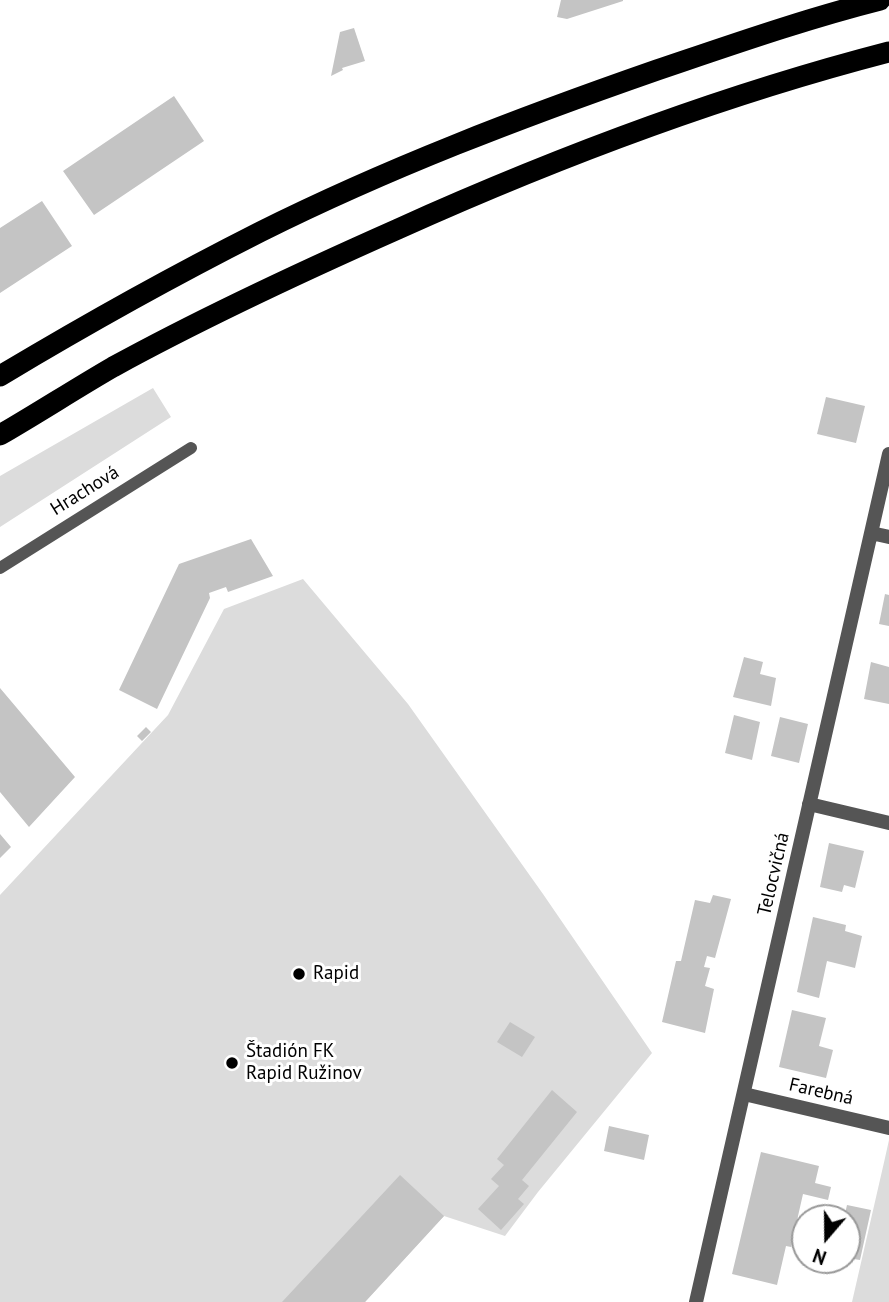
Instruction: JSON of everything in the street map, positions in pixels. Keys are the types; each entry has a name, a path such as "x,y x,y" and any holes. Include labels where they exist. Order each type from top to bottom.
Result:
{"highway":[{"path":"0,376 90,322 261,232 431,155 665,67 880,0"},
{"path":"0,435 113,368 271,285 449,206 610,140 740,95 889,52"}],"street":[{"name":"Telocvičná","path":"696,1302 889,454"},
{"path":"871,533 889,537"},
{"path":"809,804 889,823"},
{"name":"Farebná","path":"744,1094 889,1128"}],"lane":[{"name":"Hrachová","path":"0,568 191,447"}],"shaded area":[{"path":"153,388 171,417 0,527 0,476"},
{"name":"Rapid","path":"303,579 408,704 652,1053 505,1236 444,1216 365,1302 0,1302 0,895 168,715 224,609"},
{"path":"889,1140 889,1302 852,1302 858,1274 861,1274 861,1263"}],"building":[{"path":"561,0 623,1 567,19 557,17"},
{"path":"354,28 365,61 342,68 343,70 331,76 340,32"},
{"path":"174,96 204,141 94,215 63,171"},
{"path":"42,201 72,246 0,293 0,228"},
{"path":"826,397 865,406 856,443 817,434"},
{"path":"251,539 273,576 228,592 226,587 209,593 210,598 157,709 119,690 179,564"},
{"path":"885,594 889,595 889,626 879,624"},
{"path":"744,657 763,662 760,674 776,678 771,706 733,697"},
{"path":"871,662 889,667 889,704 864,699"},
{"path":"0,688 75,777 29,827 0,792"},
{"path":"734,715 760,722 752,760 725,753"},
{"path":"780,717 808,724 799,763 771,756"},
{"path":"146,727 151,732 142,741 137,736"},
{"path":"0,834 11,847 0,858"},
{"path":"829,843 864,851 855,888 844,885 842,892 820,887"},
{"path":"713,895 731,899 715,958 707,956 704,967 710,968 705,986 714,989 705,1033 662,1022 676,961 681,961 695,900 710,903"},
{"path":"813,917 846,925 845,931 862,936 855,968 827,961 819,998 797,992"},
{"path":"792,1010 826,1018 819,1046 833,1050 826,1078 779,1067"},
{"path":"510,1022 535,1037 522,1057 497,1042"},
{"path":"552,1090 577,1112 522,1180 529,1186 518,1199 524,1204 501,1230 478,1209 499,1186 491,1179 504,1165 497,1159"},
{"path":"609,1126 649,1135 644,1160 604,1151"},
{"path":"761,1152 819,1166 815,1183 831,1187 828,1200 803,1194 801,1204 791,1204 791,1247 786,1246 777,1285 732,1274"},
{"path":"400,1175 444,1216 365,1302 282,1302"},
{"path":"861,1208 871,1210 861,1255"}],"place":[{"name":"Rapid","path":"299,974"},
{"name":"Štadión FK Rapid Ružinov","path":"232,1063"}]}
